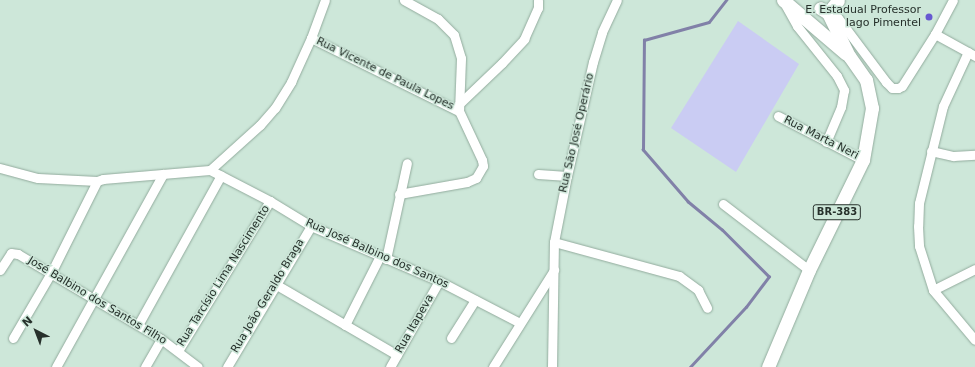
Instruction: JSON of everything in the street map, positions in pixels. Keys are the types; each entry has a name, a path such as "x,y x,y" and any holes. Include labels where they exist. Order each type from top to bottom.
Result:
{"highway":[{"path":"825,11 825,28 812,26 809,17 825,11 838,0"},
{"path":"785,2 825,11"},
{"name":"BR-383","path":"785,2 849,56"},
{"name":"BR-383","path":"768,367 810,270 863,160 872,108 866,80 849,56 825,11"}],"street":[{"path":"0,168 38,178 97,181 103,179 210,170 260,125 275,108 291,82 311,38 325,0"},
{"path":"399,194 467,182 476,178 483,166 482,160 459,107 461,58 454,35 438,19 404,0"},
{"path":"459,107 524,39 538,8 538,0"},
{"name":"Rua São José Operário","path":"552,367 554,242 567,176 600,40 617,0"},
{"path":"825,11 838,18 880,75 892,88 902,86 935,34 953,0"},
{"path":"785,2 797,26 837,76 844,90 841,107 826,142"},
{"path":"935,34 971,54 943,106 919,203 919,246 933,290 975,340"},
{"name":"Rua Vicente de Paula Lopes","path":"311,38 459,107"},
{"name":"Rua Marta Neri","path":"778,116 863,160"},
{"path":"931,151 952,156 975,155"},
{"path":"345,325 383,257 407,163"},
{"name":"Rua José Balbino dos Santos","path":"210,170 270,201 311,226 439,281 520,323"},
{"path":"56,367 163,174"},
{"path":"538,174 567,176"},
{"path":"138,325 221,176"},
{"path":"13,338 51,273 97,181"},
{"name":"Rua Tarcísio Lima Nascimento","path":"178,351 270,201"},
{"path":"723,204 810,270"},
{"name":"Rua João Geraldo Braga","path":"226,367 311,226"},
{"path":"554,242 679,276 698,290 707,308"},
{"name":"José Balbino dos Santos Filho","path":"0,270 7,257 11,253 16,253 161,339 198,367"},
{"path":"933,290 975,269"},
{"path":"492,367 554,270"},
{"name":"Rua Itapeva","path":"390,367 439,281"},
{"path":"275,284 397,355"},
{"path":"451,338 475,300"},
{"path":"145,367 161,339"}],"shaded area":[{"path":"738,21 799,64 736,172 671,128"}],"waterway":[{"path":"690,367 746,307 769,277 722,230 688,202 643,150 644,40 709,22 726,0"}],"place":[{"name":"E. Estadual Professor Iago Pimentel","path":"929,17"}]}
